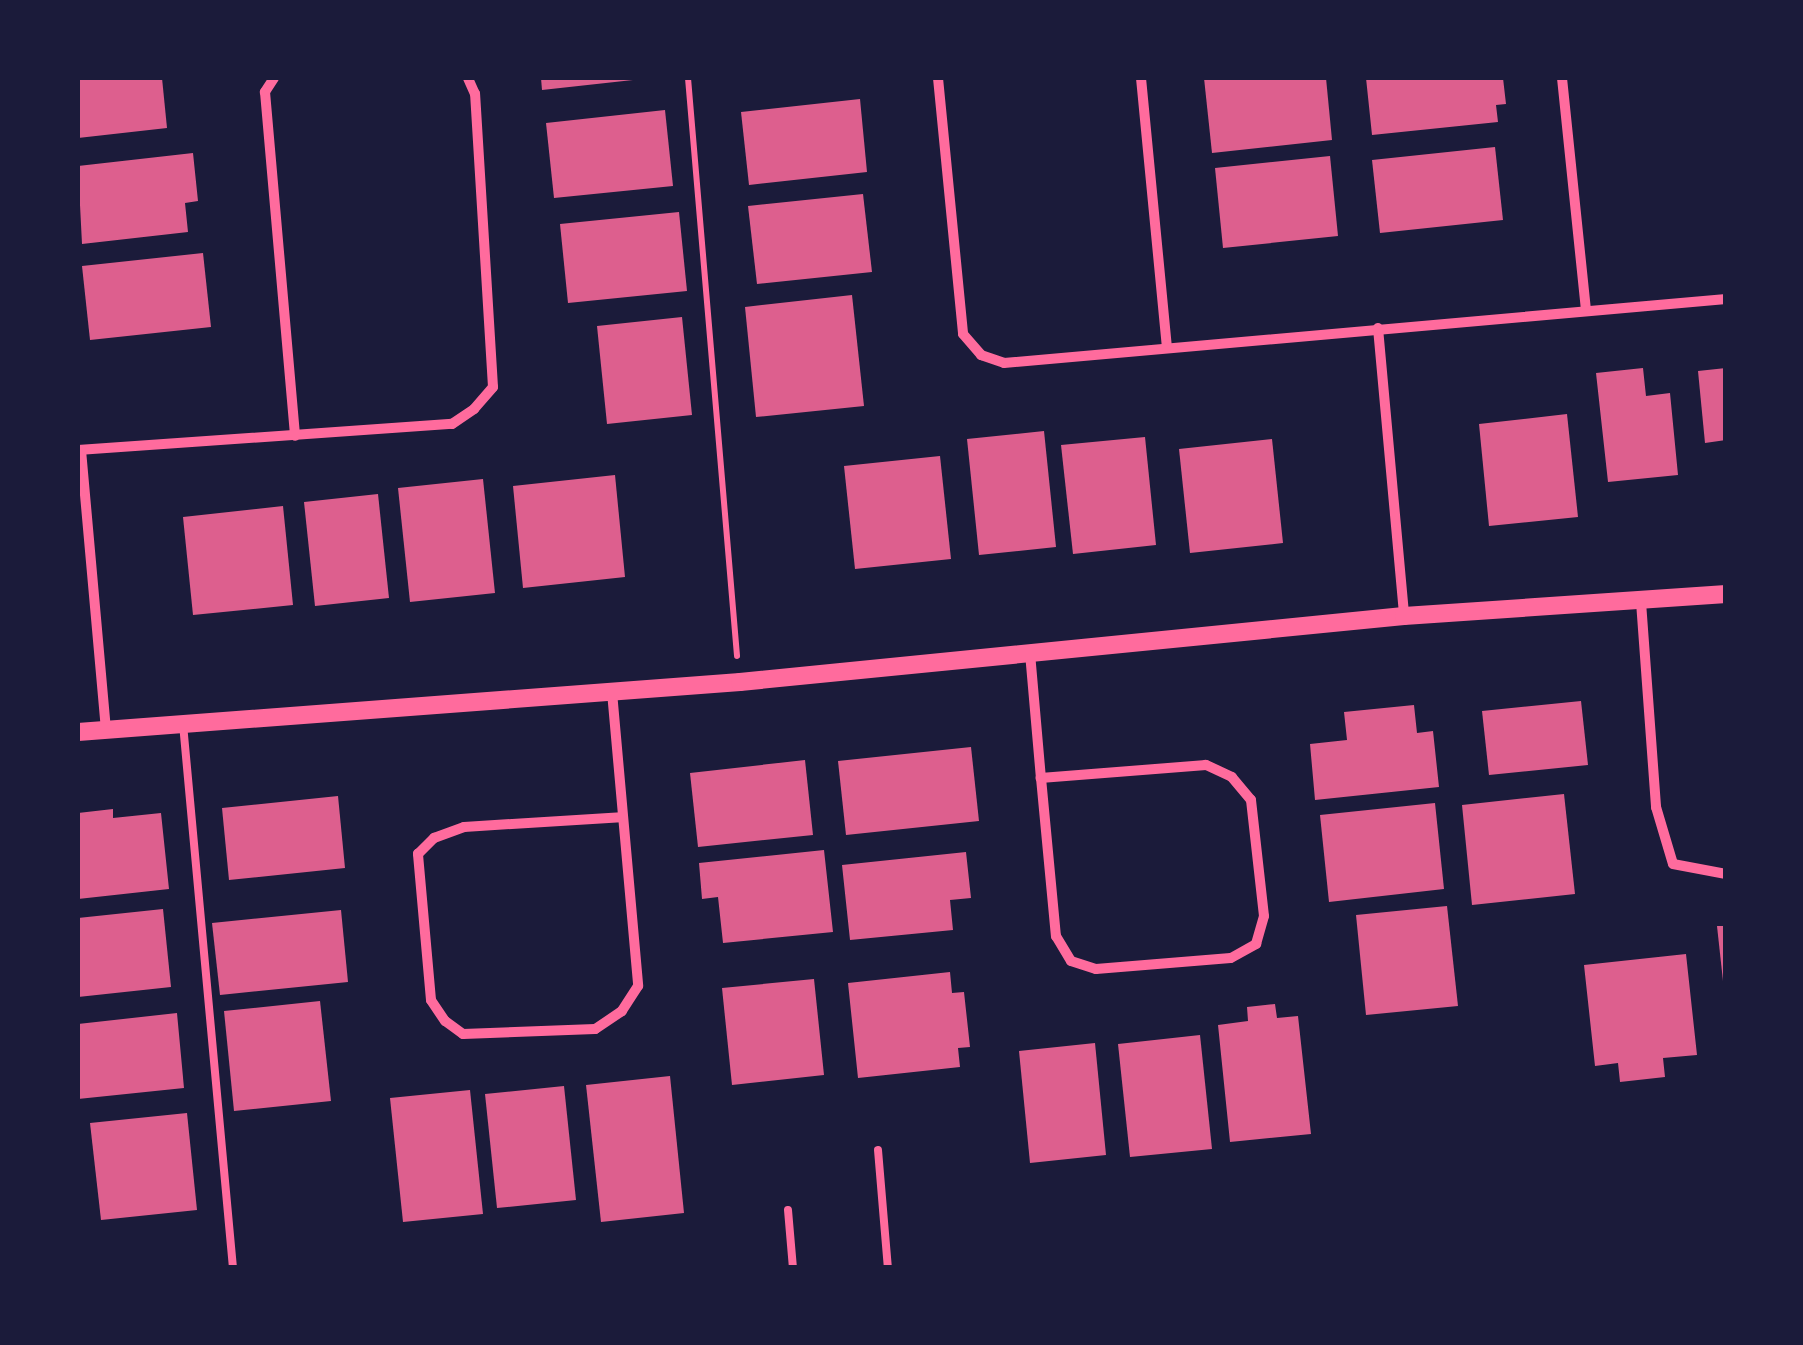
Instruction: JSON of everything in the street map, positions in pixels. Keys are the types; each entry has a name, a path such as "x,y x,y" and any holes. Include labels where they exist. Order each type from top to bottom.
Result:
{"street":[{"path":"274,78 266,92 295,436"},
{"path":"106,729 79,450 452,424 493,387 474,94 468,78"},
{"path":"938,78 963,334 981,355 1004,363 1726,299"},
{"path":"1141,78 1166,347"},
{"path":"1562,78 1586,310"},
{"path":"1378,328 1404,616"},
{"path":"78,732 740,682 1404,616 1726,594"},
{"path":"1640,602 1656,806 1673,864 1726,874"},
{"path":"1030,653 1041,778 1056,936 1071,961 1096,969 1231,958 1256,944 1264,916 1251,800 1232,777 1206,766 1041,778"},
{"path":"612,692 620,817 638,986 622,1011 595,1028 463,1034 445,1021 431,1000 418,854 434,838 464,827 620,817"}],"lane":[{"path":"183,724 233,1268"},
{"path":"878,1150 888,1268"},
{"path":"788,1210 793,1268"}],"path":[{"path":"688,78 740,682"}],"building":[{"path":"78,78 162,78 167,128 78,138"},
{"path":"541,78 633,78 633,80 542,90"},
{"path":"1204,78 1326,78 1332,140 1212,153"},
{"path":"1366,78 1503,78 1506,104 1496,105 1498,122 1372,135"},
{"path":"860,99 867,172 749,185 741,112"},
{"path":"665,110 673,186 554,198 546,123"},
{"path":"1495,147 1503,220 1380,233 1372,160"},
{"path":"193,153 198,201 185,203 188,232 82,244 78,166"},
{"path":"1330,156 1338,236 1223,248 1215,168"},
{"path":"863,194 872,272 757,284 748,206"},
{"path":"679,212 687,291 568,303 560,224"},
{"path":"203,253 211,327 90,340 82,266"},
{"path":"852,295 864,406 756,417 745,307"},
{"path":"682,317 692,415 607,424 597,326"},
{"path":"1643,368 1646,396 1670,393 1678,475 1608,482 1596,373"},
{"path":"1726,368 1726,440 1705,443 1698,371"},
{"path":"1567,414 1578,517 1489,526 1479,424"},
{"path":"1044,431 1056,547 979,555 967,439"},
{"path":"1145,437 1156,545 1073,554 1061,445"},
{"path":"1272,439 1283,543 1190,553 1179,449"},
{"path":"940,456 951,559 855,569 844,466"},
{"path":"615,475 625,577 523,588 513,486"},
{"path":"483,479 495,593 410,602 398,488"},
{"path":"378,494 389,598 315,606 304,502"},
{"path":"283,506 293,605 193,615 183,517"},
{"path":"1581,701 1588,765 1489,775 1482,711"},
{"path":"1414,705 1417,733 1433,731 1439,787 1315,800 1310,744 1347,740 1344,712"},
{"path":"971,747 979,821 846,835 838,761"},
{"path":"805,760 813,835 698,847 690,773"},
{"path":"1564,794 1575,894 1472,905 1462,805"},
{"path":"338,796 345,868 229,880 222,808"},
{"path":"1435,803 1444,889 1329,902 1320,815"},
{"path":"113,809 113,818 161,813 169,889 78,899 78,813"},
{"path":"824,850 833,932 723,943 718,897 702,899 699,863"},
{"path":"966,852 971,898 950,900 953,930 850,940 842,865"},
{"path":"1447,906 1458,1006 1366,1015 1356,915"},
{"path":"163,909 171,987 78,997 78,918"},
{"path":"341,910 348,982 220,995 212,923"},
{"path":"1717,926 1726,926 1726,981 1723,981"},
{"path":"1686,954 1697,1055 1663,1058 1665,1077 1620,1082 1618,1063 1595,1066 1584,965"},
{"path":"950,972 952,993 964,992 970,1047 958,1048 960,1067 858,1078 848,983"},
{"path":"814,979 824,1075 732,1085 722,988"},
{"path":"320,1001 331,1101 234,1111 224,1011"},
{"path":"1275,1004 1277,1018 1298,1016 1311,1134 1230,1142 1218,1025 1248,1021 1247,1007"},
{"path":"177,1013 184,1088 78,1099 78,1024"},
{"path":"1200,1035 1212,1149 1130,1157 1118,1044"},
{"path":"1095,1043 1106,1155 1030,1163 1019,1051"},
{"path":"670,1076 684,1213 601,1222 586,1085"},
{"path":"564,1086 576,1200 497,1208 485,1094"},
{"path":"470,1090 483,1214 403,1222 390,1098"},
{"path":"187,1113 197,1210 101,1220 90,1123"}]}
